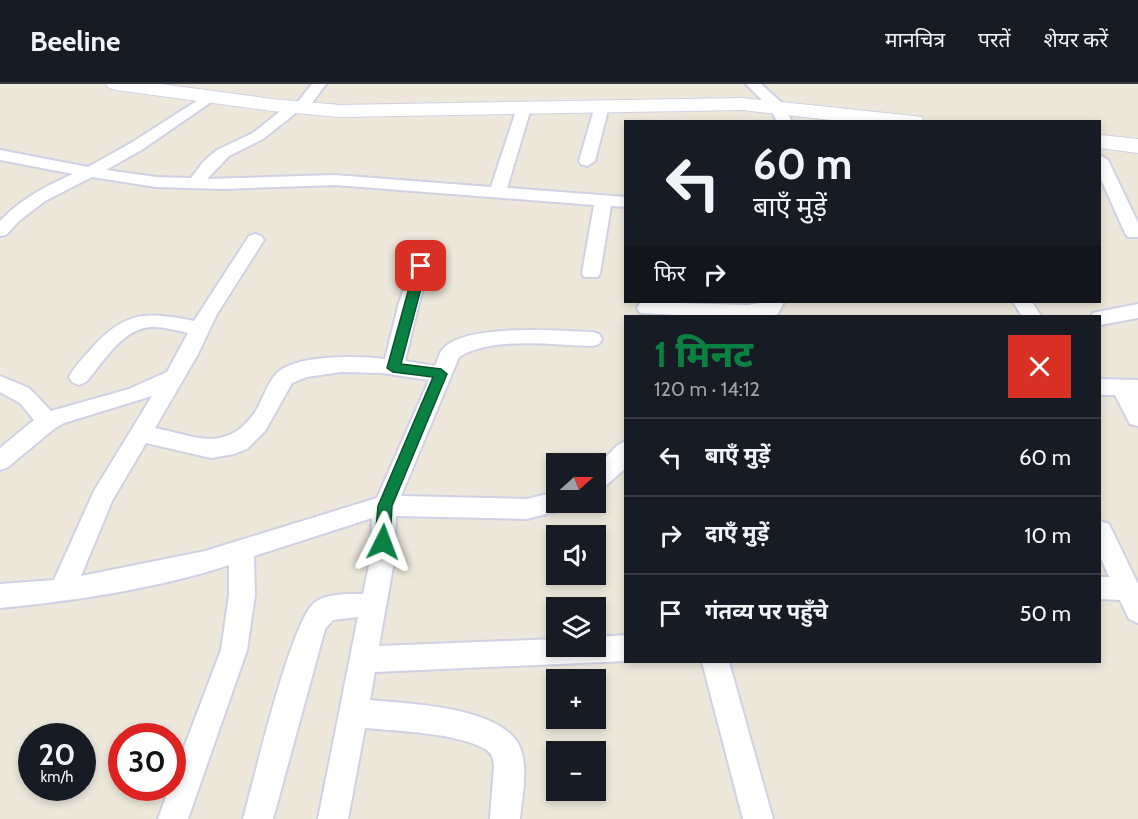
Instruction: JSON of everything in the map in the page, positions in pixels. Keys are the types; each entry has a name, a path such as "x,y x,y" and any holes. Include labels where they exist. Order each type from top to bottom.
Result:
{"street":[{"path":"116,84 298,108 369,111 719,104 782,114 881,120"},
{"path":"195,184 210,164 223,153 258,136 298,108 319,84"},
{"path":"753,84 782,114"},
{"path":"0,231 12,216 35,198 128,152 209,97"},
{"path":"586,161 602,106"},
{"path":"498,191 524,108"},
{"path":"1101,142 1138,146"},
{"path":"0,155 135,180 195,184 335,180 624,202"},
{"path":"1101,162 1134,233"},
{"path":"591,273 603,200"},
{"path":"62,591 102,498 175,376 208,313 255,240"},
{"path":"393,368 409,303 427,248"},
{"path":"647,308 748,312 771,309 774,303"},
{"path":"1103,312 1138,312"},
{"path":"79,377 117,335 134,323 143,321 200,329"},
{"path":"333,819 382,561 385,506 441,374 457,347 485,339 592,339"},
{"path":"140,433 211,449 222,449 254,432 285,378 294,373 351,363 441,374"},
{"path":"0,461 47,422 74,411 135,395 175,376"},
{"path":"0,384 13,387 26,394 47,422"},
{"path":"1101,387 1130,388 1138,418"},
{"path":"606,472 624,453"},
{"path":"0,596 62,591 205,562 363,510 385,506 527,509 546,505"},
{"path":"1101,533 1133,600"},
{"path":"173,819 234,650 242,595 242,550"},
{"path":"1101,588 1133,600"},
{"path":"258,819 298,671 314,622 325,610 342,606 374,605"},
{"path":"365,660 624,648"},
{"path":"716,663 758,819"},
{"path":"354,713 428,719 488,734 500,741 506,750 508,762 505,819"}],"route":[{"path":"383,542 385,506 441,374 393,368 421,266"}]}
